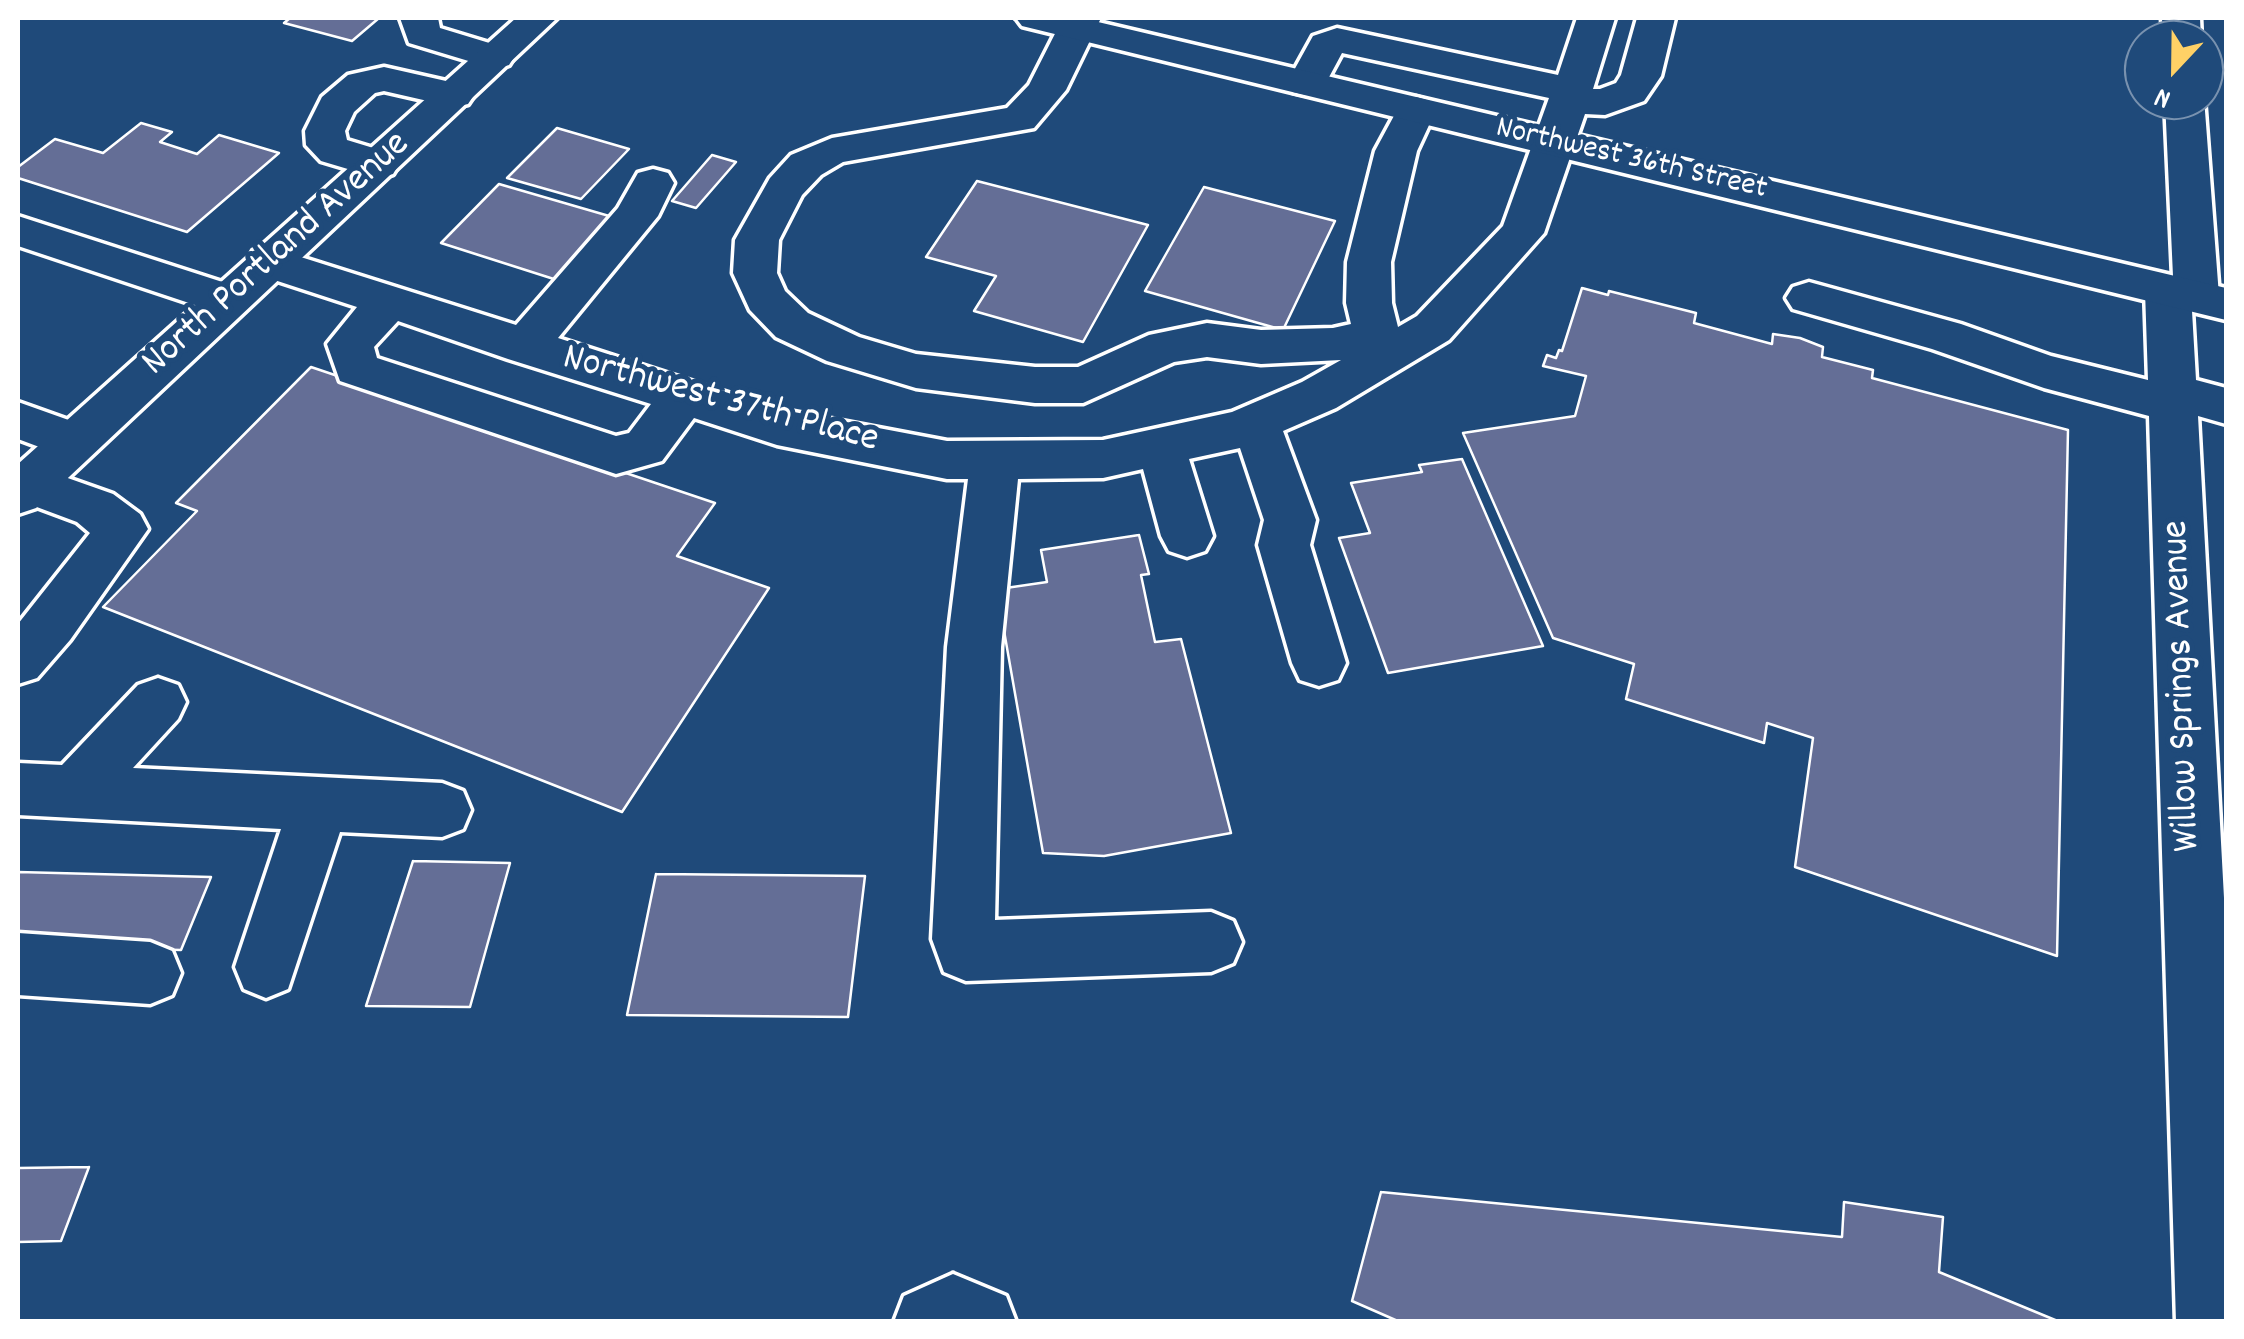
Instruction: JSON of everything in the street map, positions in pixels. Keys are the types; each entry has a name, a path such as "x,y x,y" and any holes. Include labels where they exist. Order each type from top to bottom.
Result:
{"street":[{"name":"North Portland Avenue","path":"23,489 538,18"},
{"name":"Northwest 37th Place","path":"269,262 777,426 946,460 1103,459 1248,426 1319,395 1378,346 1433,328 1522,233 1596,18"},
{"path":"1307,83 1328,44 1337,40 1605,102 1630,92 1641,76 1656,18"},
{"path":"1064,21 1066,56 1046,90 1020,119 832,151 806,165 785,188 756,240 755,272 766,299 792,325 842,349 916,371 1036,385 1083,384 1165,347 1207,340 1261,347 1378,346 1369,303 1370,262 1396,150 1416,110"},
{"name":"Northwest 36th Street","path":"1064,21 1416,110 2197,297"},
{"path":"429,23 495,57"},
{"path":"378,164 336,152 328,145 325,131 336,106 362,84 384,79 454,95"},
{"name":"Willow Springs Avenue","path":"2186,120 2197,297 2191,401 2204,621 2215,1114 2212,1322"},
{"path":"524,347 636,216 653,183"},
{"path":"18,230 228,300"},
{"path":"1809,298 1945,336 2044,371 2191,401"},
{"path":"389,302 350,344 357,368 616,455 645,448 682,398"},
{"path":"18,420 74,442"},
{"path":"1248,426 1290,520 1284,546 1319,663"},
{"path":"1161,446 1187,536"},
{"path":"996,461 974,647 966,951 1211,942"},
{"path":"18,661 51,624 122,529 95,508 23,489"},
{"path":"74,792 158,702"},
{"path":"18,789 442,810"},
{"path":"266,966 319,804"},
{"path":"18,964 150,973"},
{"path":"930,1322 953,1310 980,1322"}],"building":[{"path":"290,18 379,18 352,41 284,23"},
{"path":"141,123 172,132 160,142 197,154 219,135 279,153 187,232 18,178 18,167 55,139 103,153"},
{"path":"557,128 629,149 581,199 507,178"},
{"path":"712,155 736,162 696,208 672,201"},
{"path":"977,181 1148,225 1083,342 974,311 996,276 926,257"},
{"path":"499,184 616,218 560,281 441,243"},
{"path":"1204,187 1335,221 1283,330 1145,291"},
{"path":"1582,288 1696,313 1694,323 1772,344 1773,334 1800,338 1823,347 1822,357 1873,370 1872,378 2068,430 2057,956 1795,867 1813,738 1767,723 1764,743 1626,699 1634,664 1553,638 1463,433 1575,416 1586,376 1543,366 1547,355 1556,358 1562,351"},
{"path":"311,367 715,503 677,556 769,588 622,812 103,607 197,511 176,503"},
{"path":"1462,459 1543,646 1388,673 1339,538 1370,533 1351,483 1422,472 1419,465"},
{"path":"1139,535 1149,574 1141,575 1155,642 1181,639 1231,833 1104,856 1043,853 1000,608 992,590 1047,582 1041,550"},
{"path":"413,861 510,863 470,1007 366,1006"},
{"path":"18,872 211,877 181,950 18,946"},
{"path":"656,874 865,876 848,1017 627,1015"},
{"path":"89,1167 61,1241 18,1242 18,1168"},
{"path":"1381,1192 1842,1237 1844,1202 1943,1217 1939,1272 2060,1322 1400,1322 1352,1301"}]}
